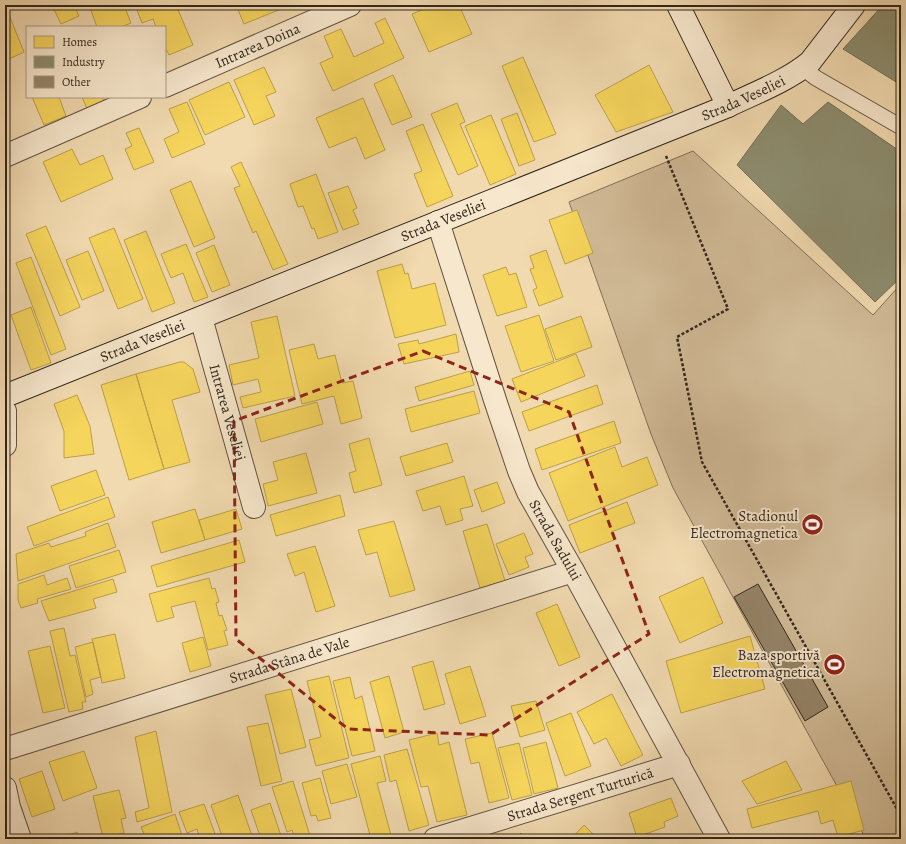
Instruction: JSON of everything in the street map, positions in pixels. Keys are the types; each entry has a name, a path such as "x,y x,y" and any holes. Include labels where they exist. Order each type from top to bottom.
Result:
{"street":[{"name":"Intrarea Doina","path":"166,86 350,5"},
{"path":"678,5 728,106"},
{"name":"Strada Veseliei","path":"5,396 728,106 803,68 810,62 854,5"},
{"path":"5,156 138,98"},
{"name":"Strada Sadului","path":"438,222 498,410 519,471 528,492 573,571 719,839"},
{"name":"Intrarea Veseliei","path":"201,318 254,507"},
{"path":"5,411 5,445"},
{"name":"Strada Stâna de Vale","path":"5,749 573,571"},
{"name":"Strada Sergent Turturică","path":"435,839 679,764"},
{"path":"6,802 20,839"}],"lane":[{"path":"803,68 816,78 901,127"}],"path":[{"path":"657,134 728,310 677,337 702,462 897,809"}],"highlighted area":[{"path":"423,351 569,412 649,634 490,735 348,729 236,639 234,421"}],"shaded area":[{"name":"Baza sportivă Electromagnetica","path":"693,151 873,315 899,286 901,287 901,839 866,839 673,488 651,434 569,202"}],"building: Homes":[{"path":"5,5 24,52 5,61"},
{"path":"52,5 74,5 79,16 61,24"},
{"path":"89,5 124,5 131,23 124,26 97,26"},
{"path":"135,5 176,5 193,45 169,55 166,49 166,26 156,26 153,19 142,23"},
{"path":"236,5 291,5 244,24"},
{"path":"434,5 459,5 472,34 429,52 412,14"},
{"path":"385,18 404,58 333,91 320,63 333,57 324,36 341,29 354,57 384,43 375,23"},
{"path":"523,57 556,134 534,142 502,66"},
{"path":"649,65 673,112 616,132 595,95"},
{"path":"264,67 276,92 266,96 275,116 254,125 234,80"},
{"path":"393,75 412,117 392,125 374,84"},
{"path":"229,82 245,117 205,135 189,100"},
{"path":"32,98 59,98 66,116 44,125"},
{"path":"82,98 102,98 105,103 88,111"},
{"path":"363,98 385,150 365,159 356,137 329,148 316,118"},
{"path":"187,102 205,144 172,158 164,139 179,132 169,109"},
{"path":"457,103 465,122 460,124 478,166 458,175 431,114"},
{"path":"517,113 535,160 519,166 501,119"},
{"path":"491,115 516,174 490,185 465,126"},
{"path":"423,124 453,196 427,207 414,174 422,171 406,131"},
{"path":"139,128 154,162 134,170 125,149 132,146 126,133"},
{"path":"72,149 80,165 103,155 113,179 61,202 43,162"},
{"path":"241,162 288,264 273,270 256,231 253,233 234,188 240,186 231,167"},
{"path":"316,174 338,232 318,239 314,228 312,229 303,206 298,207 290,184"},
{"path":"191,181 215,238 194,247 170,190"},
{"path":"348,186 357,208 353,210 359,224 343,230 328,193"},
{"path":"577,210 593,253 565,264 549,220"},
{"path":"46,226 80,307 60,316 26,234"},
{"path":"114,228 143,299 118,309 89,238"},
{"path":"146,231 175,303 152,312 124,240"},
{"path":"186,244 208,297 194,302 183,273 171,278 161,254"},
{"path":"214,245 230,285 212,292 196,253"},
{"path":"546,250 563,297 539,306 533,290 537,288 530,269 534,268 530,256"},
{"path":"88,251 104,291 82,300 66,260"},
{"path":"31,257 66,349 51,355 16,263"},
{"path":"402,264 405,274 408,273 412,289 435,283 446,325 395,338 377,271"},
{"path":"506,267 509,275 516,273 527,307 497,316 483,275"},
{"path":"31,307 51,363 31,370 11,315"},
{"path":"539,315 554,361 521,372 505,326"},
{"path":"277,316 295,396 243,408 240,397 261,392 258,379 233,385 229,365 259,358 251,322"},
{"path":"581,316 592,347 556,360 545,329"},
{"path":"456,334 459,352 404,364 398,344 418,340 419,344"},
{"path":"314,344 318,359 335,355 342,383 353,381 362,418 341,424 334,396 302,404 289,350"},
{"path":"576,354 585,376 521,402 512,379"},
{"path":"184,362 193,369 200,392 172,400 190,462 164,469 136,374"},
{"path":"470,371 474,385 419,401 415,387"},
{"path":"136,374 164,469 129,480 101,385"},
{"path":"597,385 603,404 529,431 522,412"},
{"path":"474,391 480,413 411,432 405,409"},
{"path":"77,395 90,426 94,454 64,458 64,431 54,404"},
{"path":"317,402 323,424 261,442 255,419"},
{"path":"614,421 621,443 542,470 535,449"},
{"path":"369,438 382,485 354,493 349,473 356,471 349,444"},
{"path":"447,443 453,462 406,476 400,457"},
{"path":"615,447 622,467 647,457 658,485 568,521 549,473"},
{"path":"306,453 317,493 268,506 263,484 278,480 273,462"},
{"path":"96,470 105,495 60,511 51,486"},
{"path":"464,476 473,506 460,509 463,520 446,525 440,506 423,511 416,491"},
{"path":"497,482 505,503 482,512 474,490"},
{"path":"340,495 345,516 276,536 270,515"},
{"path":"108,497 115,517 34,546 27,527"},
{"path":"627,502 635,523 611,532 614,540 580,553 569,525"},
{"path":"195,509 205,540 161,553 152,522"},
{"path":"236,509 242,529 205,540 199,520"},
{"path":"394,521 415,590 390,597 377,552 366,555 358,530"},
{"path":"108,523 116,547 18,581 16,554 49,543 51,547 86,536 85,532"},
{"path":"487,524 505,581 480,588 463,531"},
{"path":"524,533 533,554 525,557 529,567 509,575 496,544"},
{"path":"239,540 245,562 157,587 151,566"},
{"path":"315,546 335,606 316,612 304,572 295,576 287,554"},
{"path":"119,550 126,572 76,588 69,566"},
{"path":"44,575 47,585 67,578 71,589 37,599 38,603 21,608 18,600 18,584"},
{"path":"703,577 723,623 680,643 659,597"},
{"path":"209,578 212,589 215,588 219,602 216,603 219,616 222,615 227,630 224,631 228,645 208,650 195,601 171,607 174,617 157,622 149,594"},
{"path":"113,579 117,592 93,599 96,608 49,621 41,601"},
{"path":"557,604 580,657 559,666 536,613"},
{"path":"64,628 70,656 75,655 86,702 82,702 83,709 69,712 50,631"},
{"path":"115,634 125,678 102,683 92,639"},
{"path":"750,636 765,689 681,713 666,661"},
{"path":"203,637 211,666 190,672 182,643"},
{"path":"93,642 101,677 90,680 93,694 86,697 75,647"},
{"path":"50,646 65,708 43,713 28,651"},
{"path":"433,661 445,704 424,710 412,667"},
{"path":"470,666 486,716 460,724 445,674"},
{"path":"329,676 349,758 316,766 309,740 321,737 307,681"},
{"path":"389,676 404,732 385,738 370,682"},
{"path":"350,677 355,699 362,696 375,751 352,756 333,681"},
{"path":"291,689 306,747 280,754 265,695"},
{"path":"612,694 643,755 621,766 606,738 594,744 577,712"},
{"path":"536,701 545,730 520,737 511,706"},
{"path":"571,713 591,766 565,776 546,723"},
{"path":"268,723 282,781 261,786 247,727"},
{"path":"156,731 172,812 137,822 135,812 149,808 135,737"},
{"path":"437,733 439,745 449,742 467,815 437,822 428,786 421,787 409,740"},
{"path":"492,733 509,798 489,803 479,762 471,764 465,739"},
{"path":"546,742 558,788 534,794 523,748"},
{"path":"519,743 532,795 512,800 498,748"},
{"path":"407,749 429,825 409,831 396,780 390,782 384,755"},
{"path":"84,751 97,788 63,801 49,762"},
{"path":"380,756 386,781 377,783 392,839 371,839 351,764"},
{"path":"786,761 802,790 757,804 742,781"},
{"path":"347,764 357,797 331,804 322,771"},
{"path":"42,771 55,809 32,817 19,779"},
{"path":"320,778 331,818 318,821 316,815 311,816 302,783"},
{"path":"293,781 311,839 295,839 292,830 287,832 272,787"},
{"path":"851,781 864,830 838,837 833,820 821,824 818,811 752,828 747,809"},
{"path":"119,790 126,818 121,819 124,833 103,838 93,796"},
{"path":"238,795 253,839 223,839 211,805"},
{"path":"671,798 678,816 664,822 665,827 637,837 629,813"},
{"path":"270,803 282,839 261,839 251,810"},
{"path":"204,804 217,839 200,839 197,829 187,833 179,812"},
{"path":"175,814 182,836 175,839 146,839 141,827"},
{"path":"584,825 598,839 571,839"},
{"path":"77,832 79,839 58,839"},
{"path":"521,833 527,839 515,839"}],"building: Industry":[{"path":"883,5 901,5 901,85 843,49"},
{"path":"828,102 901,152 901,277 875,302 737,165 781,105 803,124"}],"building: Other":[{"path":"758,584 828,707 805,721 734,597"}],"place":[{"name":"Stadionul Electromagnetica","path":"813,525"},
{"name":"Baza sportivă Electromagnetica","path":"835,664"}]}
